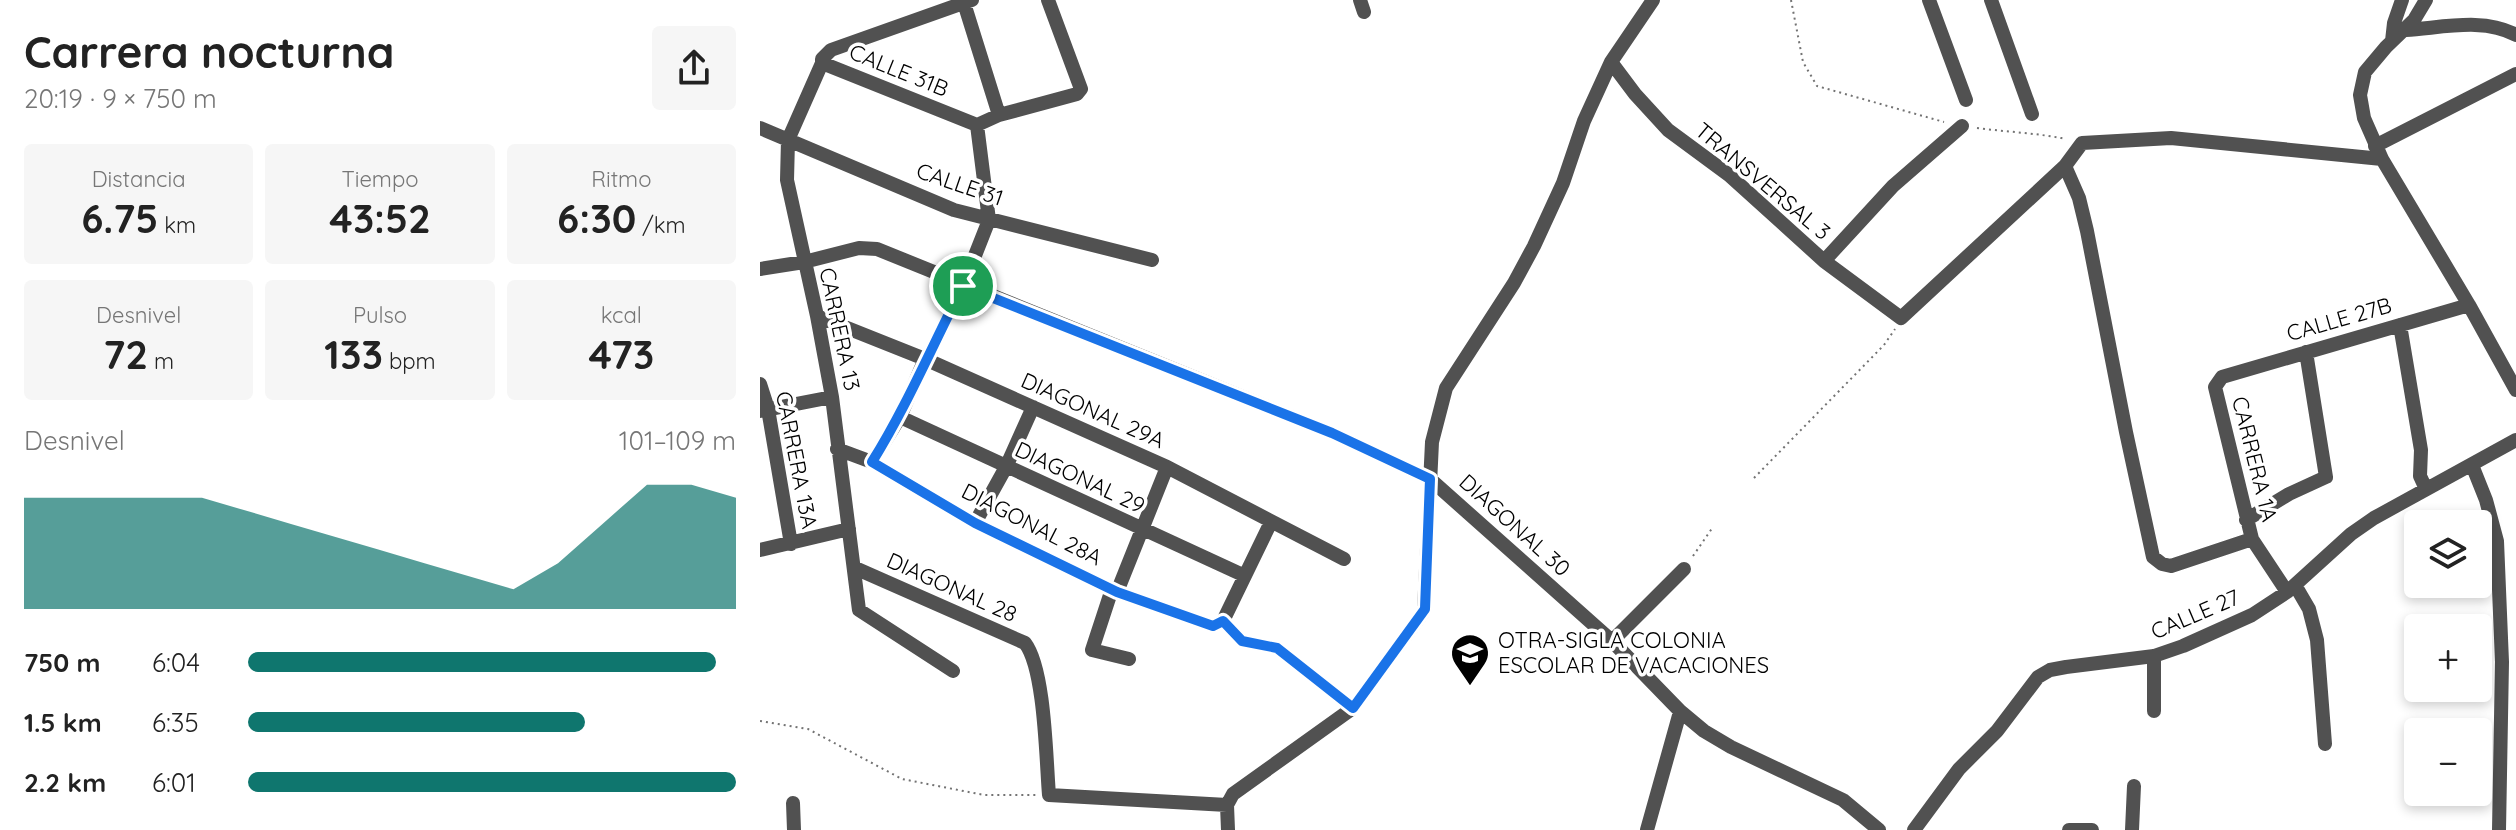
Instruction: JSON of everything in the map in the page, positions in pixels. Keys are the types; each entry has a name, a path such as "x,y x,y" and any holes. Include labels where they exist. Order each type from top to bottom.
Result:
{"street":[{"path":"963,286 989,220 977,125 999,115 1077,94 1081,89 1048,0"},
{"path":"1228,830 1227,805 1233,794 1353,708 1425,609 1432,442 1446,388 1514,283 1534,246 1563,183 1584,121 1611,62 1653,0"},
{"path":"1929,0 1966,100"},
{"path":"1991,0 2032,114"},
{"path":"2392,41 2402,0"},
{"path":"2426,0 2406,30 2369,65 2361,88 2364,118 2378,153 2516,390"},
{"path":"968,2 999,115"},
{"name":"CALLE 31B","path":"968,2 831,50 824,54 822,63 977,125"},
{"path":"2406,30 2487,25 2502,27 2516,35"},
{"name":"TRANSVERSAL 3","path":"1611,62 1668,130 1729,175 1824,261 1901,318"},
{"name":"CARRERA 13","path":"822,63 788,140 787,180 832,397 859,610 953,671"},
{"path":"1901,318 2065,166 2082,143 2171,138 2378,153 2516,74"},
{"path":"1824,261 1893,186 1962,126"},
{"name":"CALLE 31","path":"760,128 954,210 1152,260"},
{"path":"2065,166 2079,198 2087,231 2153,557 2171,566 2252,539"},
{"name":"DIAGONAL 30","path":"760,269 859,248 877,249 1332,433 1430,479 1612,641 1680,712 1731,747 1843,800 1877,829"},
{"name":"CALLE 27B","path":"2222,377 2469,305"},
{"name":"DIAGONAL 29A","path":"817,316 925,359 1167,467 1344,559"},
{"path":"2400,325 2421,450 2420,476 2426,489"},
{"path":"2246,520 2289,494 2326,477 2306,352"},
{"path":"872,462 900,417 925,359"},
{"name":"CARRERA 1A","path":"2222,377 2215,387 2252,539 2309,609 2317,640 2325,744"},
{"name":"CARRERA 13A","path":"760,384 791,544"},
{"path":"764,410 832,397"},
{"path":"975,523 1006,467 1033,407"},
{"name":"DIAGONAL 29","path":"900,417 1243,575"},
{"name":"CALLE 27","path":"1914,830 1959,769 1997,731 2038,677 2050,670 2066,667 2154,656 2252,615 2291,588 2351,534 2516,440"},
{"name":"DIAGONAL 28A","path":"837,449 872,462 975,523 1114,591 1218,624 1242,641 1277,648 1353,708"},
{"path":"2472,465 2497,541 2509,662 2499,830"},
{"path":"1129,659 1093,651 1114,591 1144,530 1167,467"},
{"path":"1218,624 1271,522"},
{"path":"760,550 849,529"},
{"name":"DIAGONAL 28","path":"855,568 1025,643 1030,649 1039,683 1049,795"},
{"path":"1612,641 1684,569"},
{"path":"2154,656 2154,711"},
{"path":"1647,830 1680,712"},
{"path":"2132,830 2134,786"},
{"path":"1049,795 1227,805"},
{"path":"793,803 794,830"},
{"path":"2069,830 2092,830"}],"path":[{"path":"1791,0 1803,62 1817,86 1962,126 2040,134 2082,143"},
{"path":"925,359 963,286"},
{"path":"1754,478 1884,345 1901,318"},
{"path":"1684,569 1713,527"},
{"path":"760,721 808,729 902,779 984,795 1049,795"}],"place":[{"name":"OTRA-SIGLA COLONIA ESCOLAR DE VACACIONES","path":"1470,687"}],"route":[{"path":"963,286 1332,433 1430,479 1425,609 1353,708 1277,648 1242,641 1223,621 1213,626 1117,592 975,523 872,462 900,417 925,359 963,286"}]}
